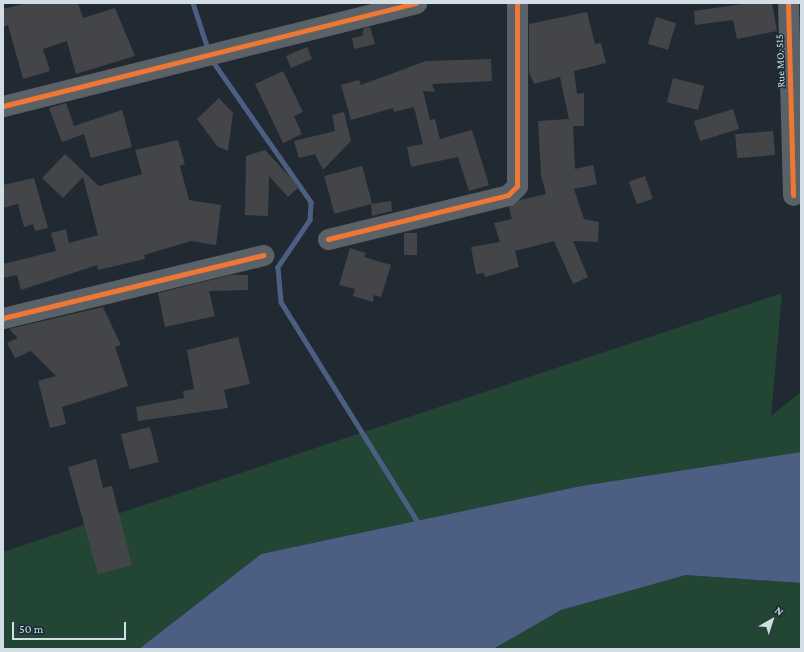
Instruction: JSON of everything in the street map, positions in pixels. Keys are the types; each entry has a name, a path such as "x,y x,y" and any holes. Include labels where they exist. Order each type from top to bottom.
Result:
{"street":[{"path":"3,106 416,3"},
{"path":"328,239 508,195 517,186 517,3"},
{"name":"Rue MO. 515","path":"788,3 796,117 793,195"},
{"path":"3,318 263,255"}],"green space":[{"path":"782,293 771,416 801,392 801,452 581,486 261,554 139,649 3,649 3,552"},
{"path":"686,575 801,583 801,649 493,649 561,610"}],"water":[{"path":"801,452 801,583 686,575 561,610 493,649 139,649 261,554 581,486"}],"building":[{"path":"26,3 78,3 83,18 115,8 135,56 76,74 67,41 43,49 50,71 23,79 8,25 3,27 3,9"},
{"path":"750,3 772,3 777,31 737,39 733,20 695,25 694,11"},
{"path":"587,12 595,44 601,43 606,63 574,71 577,94 584,93 584,126 573,126 575,169 593,165 597,184 574,189 584,219 599,222 598,242 573,241 588,277 573,284 554,241 515,251 519,267 485,277 484,273 476,274 471,247 500,242 494,223 512,219 509,207 520,200 546,194 541,175 538,121 569,119 560,77 534,84 529,72 529,24"},
{"path":"656,17 676,23 668,50 648,44"},
{"path":"370,27 375,44 354,49 352,38 362,36 364,28"},
{"path":"307,47 312,59 291,68 286,56"},
{"path":"491,59 492,81 432,84 435,92 423,91 430,120 435,119 440,139 472,130 489,185 469,191 458,157 411,167 407,147 423,144 414,107 394,112 393,108 351,120 341,85 359,80 361,85 426,61"},
{"path":"283,71 303,112 294,116 302,134 283,143 255,84"},
{"path":"673,78 704,86 698,110 667,102"},
{"path":"219,98 233,113 228,151 217,146 197,119"},
{"path":"66,103 74,126 122,110 132,147 91,158 84,134 62,142 49,108"},
{"path":"733,109 739,129 700,141 694,121"},
{"path":"344,112 351,141 323,170 315,154 299,158 294,141 335,131 332,115"},
{"path":"773,131 775,155 737,158 735,134"},
{"path":"178,140 185,164 180,166 189,200 221,205 216,245 191,241 144,255 145,259 98,270 97,265 21,290 17,275 3,278 3,264 56,251 51,233 66,229 69,243 98,235 83,177 63,198 42,178 65,154 99,186 142,174 135,150"},
{"path":"265,150 299,187 288,197 269,176 268,216 245,215 246,156"},
{"path":"362,166 372,204 334,214 324,176"},
{"path":"645,176 653,199 637,204 629,182"},
{"path":"34,178 48,228 35,231 33,224 24,227 18,204 3,208 3,185"},
{"path":"391,201 392,211 372,216 371,204"},
{"path":"404,233 417,233 417,255 404,255"},
{"path":"350,248 366,253 364,257 391,265 381,297 374,295 373,302 353,296 355,289 339,285"},
{"path":"231,275 248,275 248,290 209,291 215,316 165,327 158,293"},
{"path":"103,307 121,345 115,347 128,386 62,407 66,424 50,428 38,381 56,376 31,351 15,358 7,343 18,338 9,329"},
{"path":"238,337 250,384 224,390 228,408 138,421 136,407 184,398 183,391 194,389 187,350"},
{"path":"150,427 159,462 130,469 121,434"},
{"path":"96,459 103,488 112,486 132,565 98,574 68,467"}],"waterway":[{"path":"193,3 208,49"},
{"path":"212,60 311,202 310,220 278,267 281,302 420,525"}],"cycle path":[{"path":"3,106 416,3"},
{"path":"328,239 508,195 517,186 517,3"},
{"path":"788,3 793,195"},
{"path":"3,318 263,255"}]}
